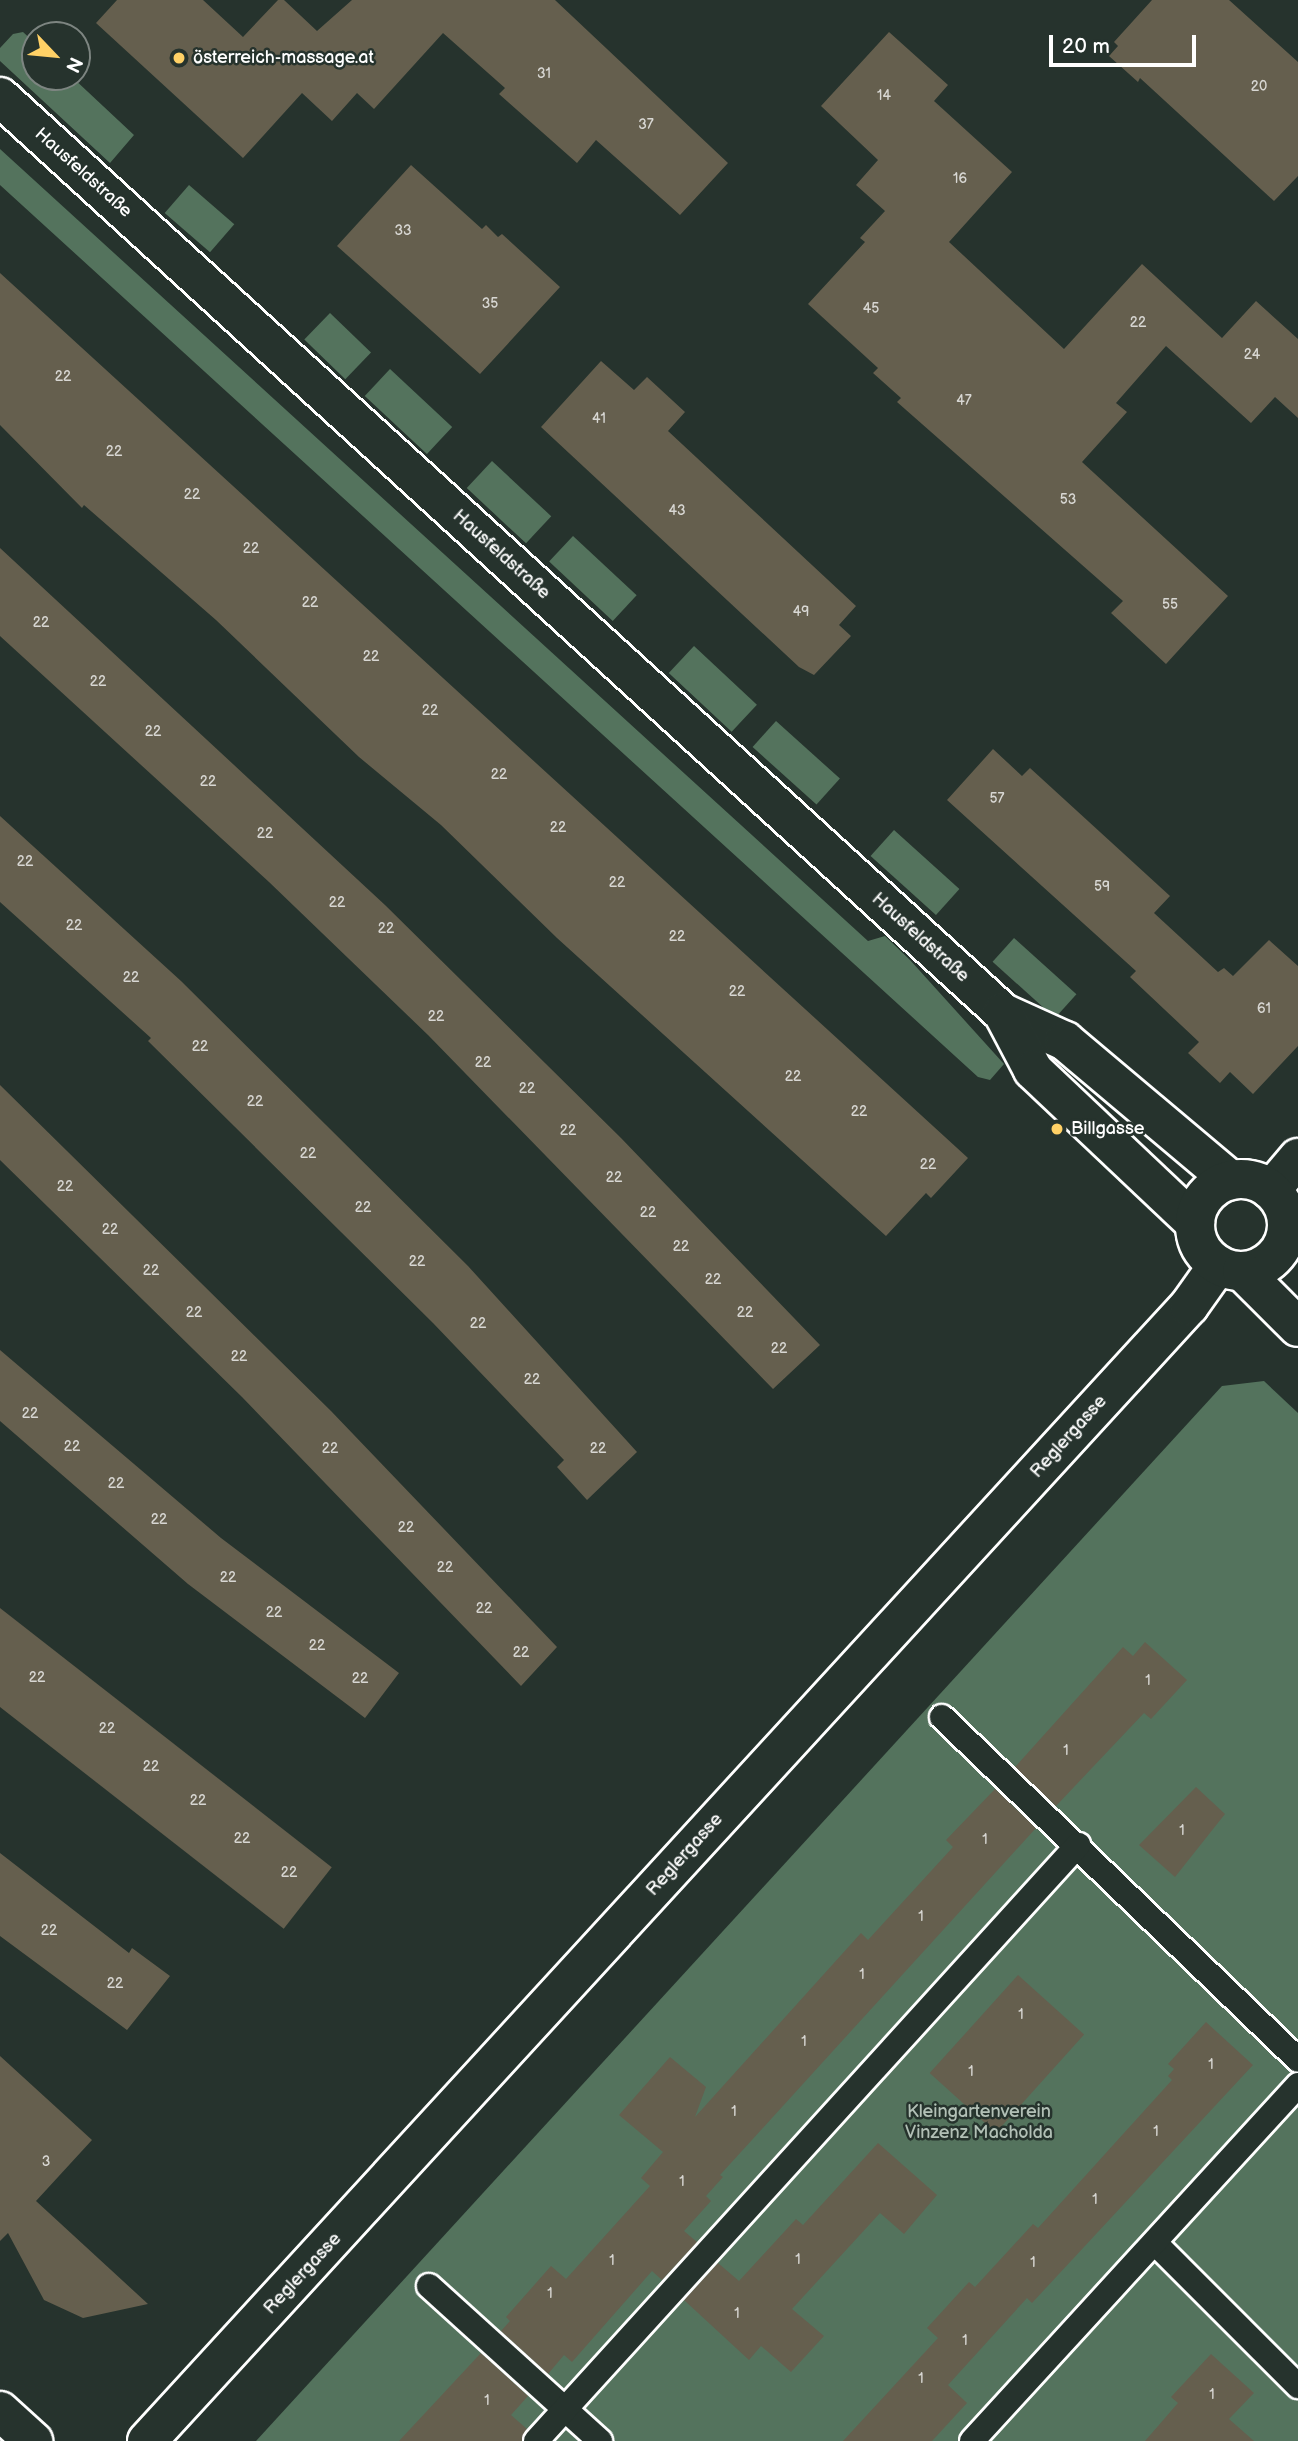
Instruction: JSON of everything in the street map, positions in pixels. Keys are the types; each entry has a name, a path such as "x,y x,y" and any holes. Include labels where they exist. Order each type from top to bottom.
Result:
{"street":[{"name":"Hausfeldstraße","path":"0,97 1003,1013 1065,1041 1230,1180"},
{"name":"Hausfeldstraße","path":"1003,1013 1033,1070 1195,1223"},
{"path":"1271,1190 1298,1158"},
{"path":"1230,1268 1271,1259 1292,1239 1283,1208 1271,1190 1255,1181 1230,1180 1205,1196 1195,1223 1201,1248 1230,1268 1298,1327"},
{"name":"Reglergasse","path":"147,2441 1180,1316 1230,1268"},
{"path":"0,2412 33,2441"}],"lane":[{"path":"942,1717 1078,1845 1298,2060"},
{"path":"536,2441 1078,1845"},
{"path":"972,2441 1156,2244 1298,2085"},
{"path":"1156,2244 1298,2386"},
{"path":"429,2286 600,2441"}],"green space":[{"path":"21,32 21,80 0,61 0,48 13,34"},
{"path":"32,91 87,91 134,135 110,163"},
{"path":"0,149 868,941 885,936 1004,1064 990,1080 978,1077 0,185"},
{"path":"189,185 234,224 210,252 165,213"},
{"path":"330,313 371,353 345,379 304,340"},
{"path":"390,369 452,427 427,454 365,396"},
{"path":"492,461 551,516 526,543 467,488"},
{"path":"573,536 637,595 613,621 549,562"},
{"path":"694,646 757,705 732,732 669,673"},
{"path":"776,721 840,779 816,805 753,747"},
{"path":"894,830 959,889 936,915 871,856"},
{"path":"1014,938 1076,994 1055,1018 993,962"},
{"name":"Kleingartenverein Vinzenz Macholda","path":"1264,1381 1298,1413 1298,2441 256,2441 1222,1386"}],"building":[{"path":"117,0 203,0 243,37 278,0 284,0 317,31 352,0 555,0 728,163 680,215 596,140 577,163 499,94 505,88 443,33 374,109 357,93 332,121 302,93 243,158 96,23"},
{"path":"1152,0 1229,0 1298,62 1298,176 1274,201 1140,78 1138,82 1109,56 1118,46 1114,42"},
{"path":"889,32 948,85 934,101 1012,172 949,242 1064,349 1142,264 1222,338 1256,301 1298,339 1298,418 1275,397 1251,423 1166,346 1116,403 1127,412 1082,462 1228,596 1166,664 1111,613 1123,601 897,402 901,398 873,373 878,368 808,304 865,242 860,238 885,211 856,185 878,160 821,106"},
{"path":"411,165 482,229 486,225 498,237 502,234 560,287 480,374 337,246"},
{"path":"0,273 968,1158 931,1198 926,1193 886,1236 557,938 441,825 359,757 216,620 84,505 82,508 0,425"},
{"path":"601,361 634,390 647,377 685,412 668,431 856,606 839,625 851,636 814,675 799,667 541,427"},
{"path":"0,548 385,905 621,1138 820,1345 773,1389 428,1035 269,882 0,636"},
{"path":"993,749 1022,776 1030,768 1170,896 1154,913 1218,972 1224,968 1233,976 1269,940 1298,966 1298,1046 1253,1094 1230,1072 1220,1083 1188,1053 1199,1042 1130,977 1136,971 947,800"},
{"path":"0,816 181,981 468,1266 637,1452 587,1500 557,1467 564,1460 433,1323 148,1041 151,1038 0,902"},
{"path":"0,1085 331,1411 557,1647 521,1686 242,1397 0,1160"},
{"path":"0,1350 221,1538 399,1673 365,1718 188,1584 0,1421"},
{"path":"0,1608 332,1867 284,1929 0,1707"},
{"path":"1145,1642 1187,1680 1151,1719 1144,1713 1056,1806 1015,1767 1123,1647 1133,1656"},
{"path":"1196,1787 1225,1814 1175,1877 1139,1845"},
{"path":"995,1789 1036,1828 720,2175 723,2177 706,2196 711,2201 684,2231 697,2242 662,2280 652,2271 572,2362 564,2355 548,2374 501,2331 510,2321 506,2317 551,2266 566,2279 650,2186 641,2178 663,2152 619,2115 670,2057 706,2087 695,2117 861,1933 868,1940 953,1847 946,1840"},
{"path":"0,1853 129,1953 132,1948 170,1976 127,2030 0,1936"},
{"path":"1018,1975 1084,2035 996,2133 930,2073"},
{"path":"1206,2022 1253,2065 1032,2303 1027,2298 948,2385 967,2403 932,2441 843,2441 938,2338 927,2328 969,2282 975,2287 1033,2224 1038,2228 1172,2080 1168,2076 1174,2069 1168,2064"},
{"path":"0,2056 92,2140 36,2201 148,2304 83,2318 44,2300 8,2233 0,2241"},
{"path":"878,2143 937,2195 904,2234 880,2213 792,2309 824,2336 791,2372 761,2346 749,2360 684,2300 718,2263 739,2281 796,2219 803,2225"},
{"path":"481,2353 528,2396 511,2415 527,2429 522,2441 399,2441"},
{"path":"1211,2354 1254,2393 1229,2419 1254,2441 1145,2441 1178,2403 1171,2397"}],"place":[{"name":"österreich-massage.at","path":"179,58"},
{"name":"Billgasse","path":"1057,1129"}]}
